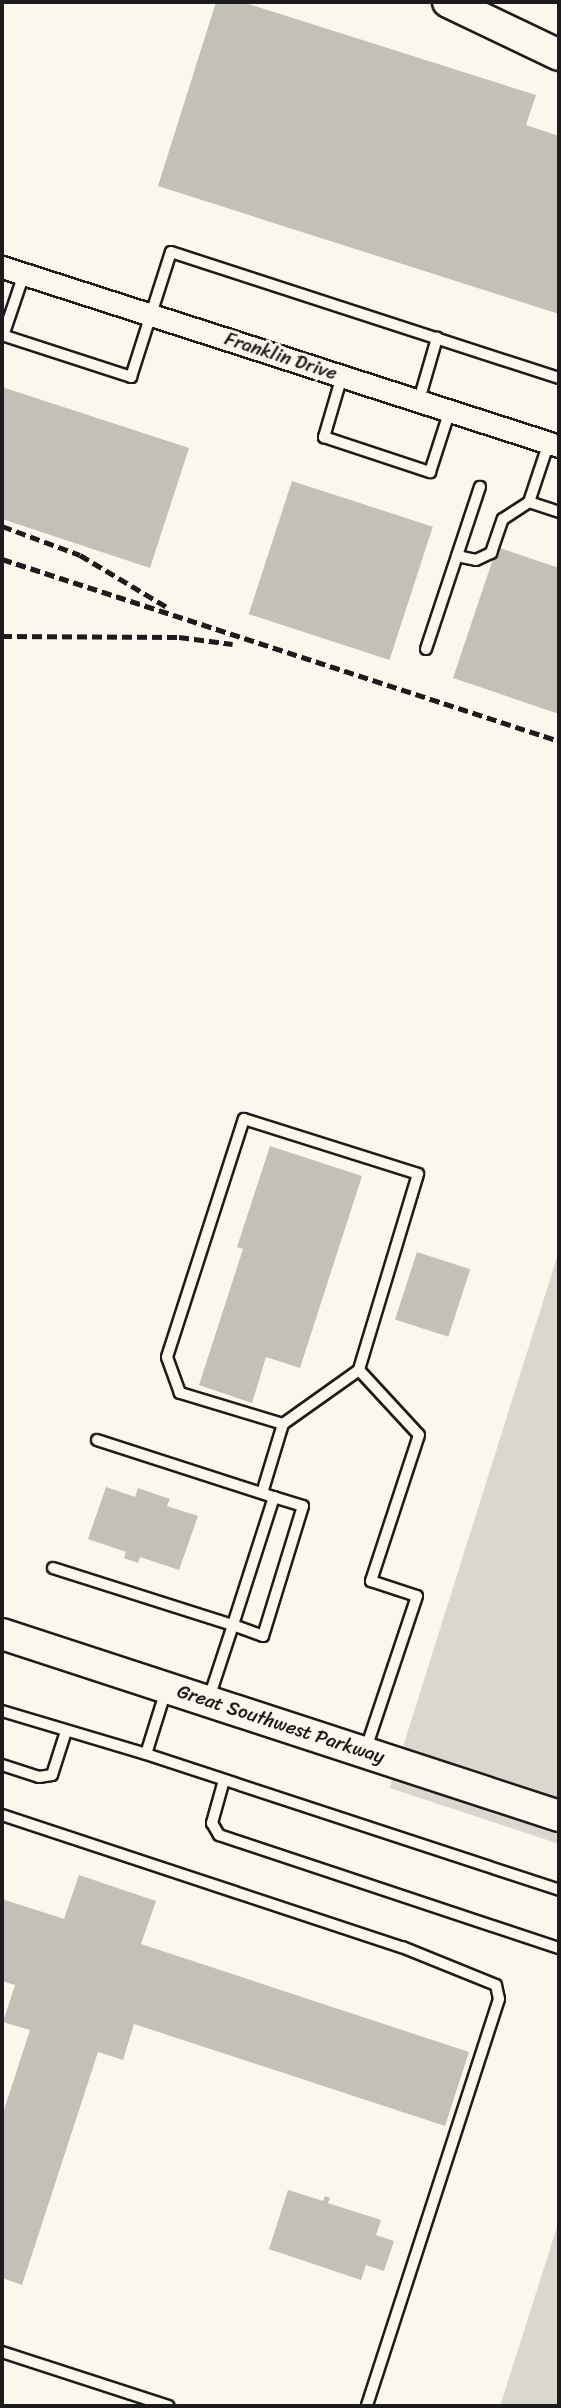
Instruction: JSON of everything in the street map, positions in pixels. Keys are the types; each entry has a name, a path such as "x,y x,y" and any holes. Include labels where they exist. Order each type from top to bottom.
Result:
{"street":[{"path":"448,2 559,55"},
{"name":"Franklin Drive","path":"2,267 554,444"},
{"name":"Great Southwest Parkway","path":"2,1634 559,1816"}],"lane":[{"path":"24,274 3,335 131,377 171,252 559,378"},
{"path":"419,400 436,338"},
{"path":"342,376 324,437 430,472 450,411"},
{"path":"457,556 470,560 488,556 503,519 529,502 554,444"},
{"path":"426,649 480,487"},
{"path":"529,502 559,512"},
{"path":"262,1493 284,1424 359,1370 418,1174 244,1119 167,1357 180,1393 284,1424"},
{"path":"359,1370 419,1436 371,1581 417,1596 365,1751"},
{"path":"53,1568 264,1636 303,1507 97,1440"},
{"path":"208,1700 274,1497"},
{"path":"146,1754 167,1687"},
{"path":"2,1711 146,1754 559,1890"},
{"path":"2,1765 39,1777 52,1775 66,1731"},
{"path":"225,1780 212,1823 219,1835 559,1948"},
{"path":"2,1815 402,1947 496,1985 499,1999 367,2406"},
{"path":"2,2352 168,2406"}],"shaded area":[{"path":"559,1251 559,1844 390,1788"},
{"path":"559,2220 559,2406 500,2406 545,2265"}],"building":[{"path":"216,2 242,2 536,95 526,125 559,136 559,314 158,186"},
{"path":"2,387 189,448 150,568 2,519"},
{"path":"292,481 433,527 389,660 249,614"},
{"path":"497,547 559,568 559,714 453,678"},
{"path":"270,1146 362,1176 300,1368 266,1357 252,1403 199,1385 243,1249 237,1247"},
{"path":"417,1252 470,1269 448,1337 395,1320"},
{"path":"106,1487 135,1497 138,1488 170,1499 167,1506 198,1516 179,1570 140,1557 138,1563 124,1558 126,1552 88,1539"},
{"path":"79,1875 156,1901 141,1944 469,2052 445,2126 134,2024 123,2060 98,2052 22,2285 2,2278 2,2116 30,2030 3,2022 15,1985 2,1981 2,1899 64,1919"},
{"path":"288,2190 323,2201 325,2196 330,2198 328,2203 381,2220 376,2235 394,2241 384,2271 366,2265 361,2280 269,2249"}],"railway":[{"path":"2,526 80,555 167,607"},
{"path":"2,559 559,741"},
{"path":"2,636 179,637 233,644"}]}
